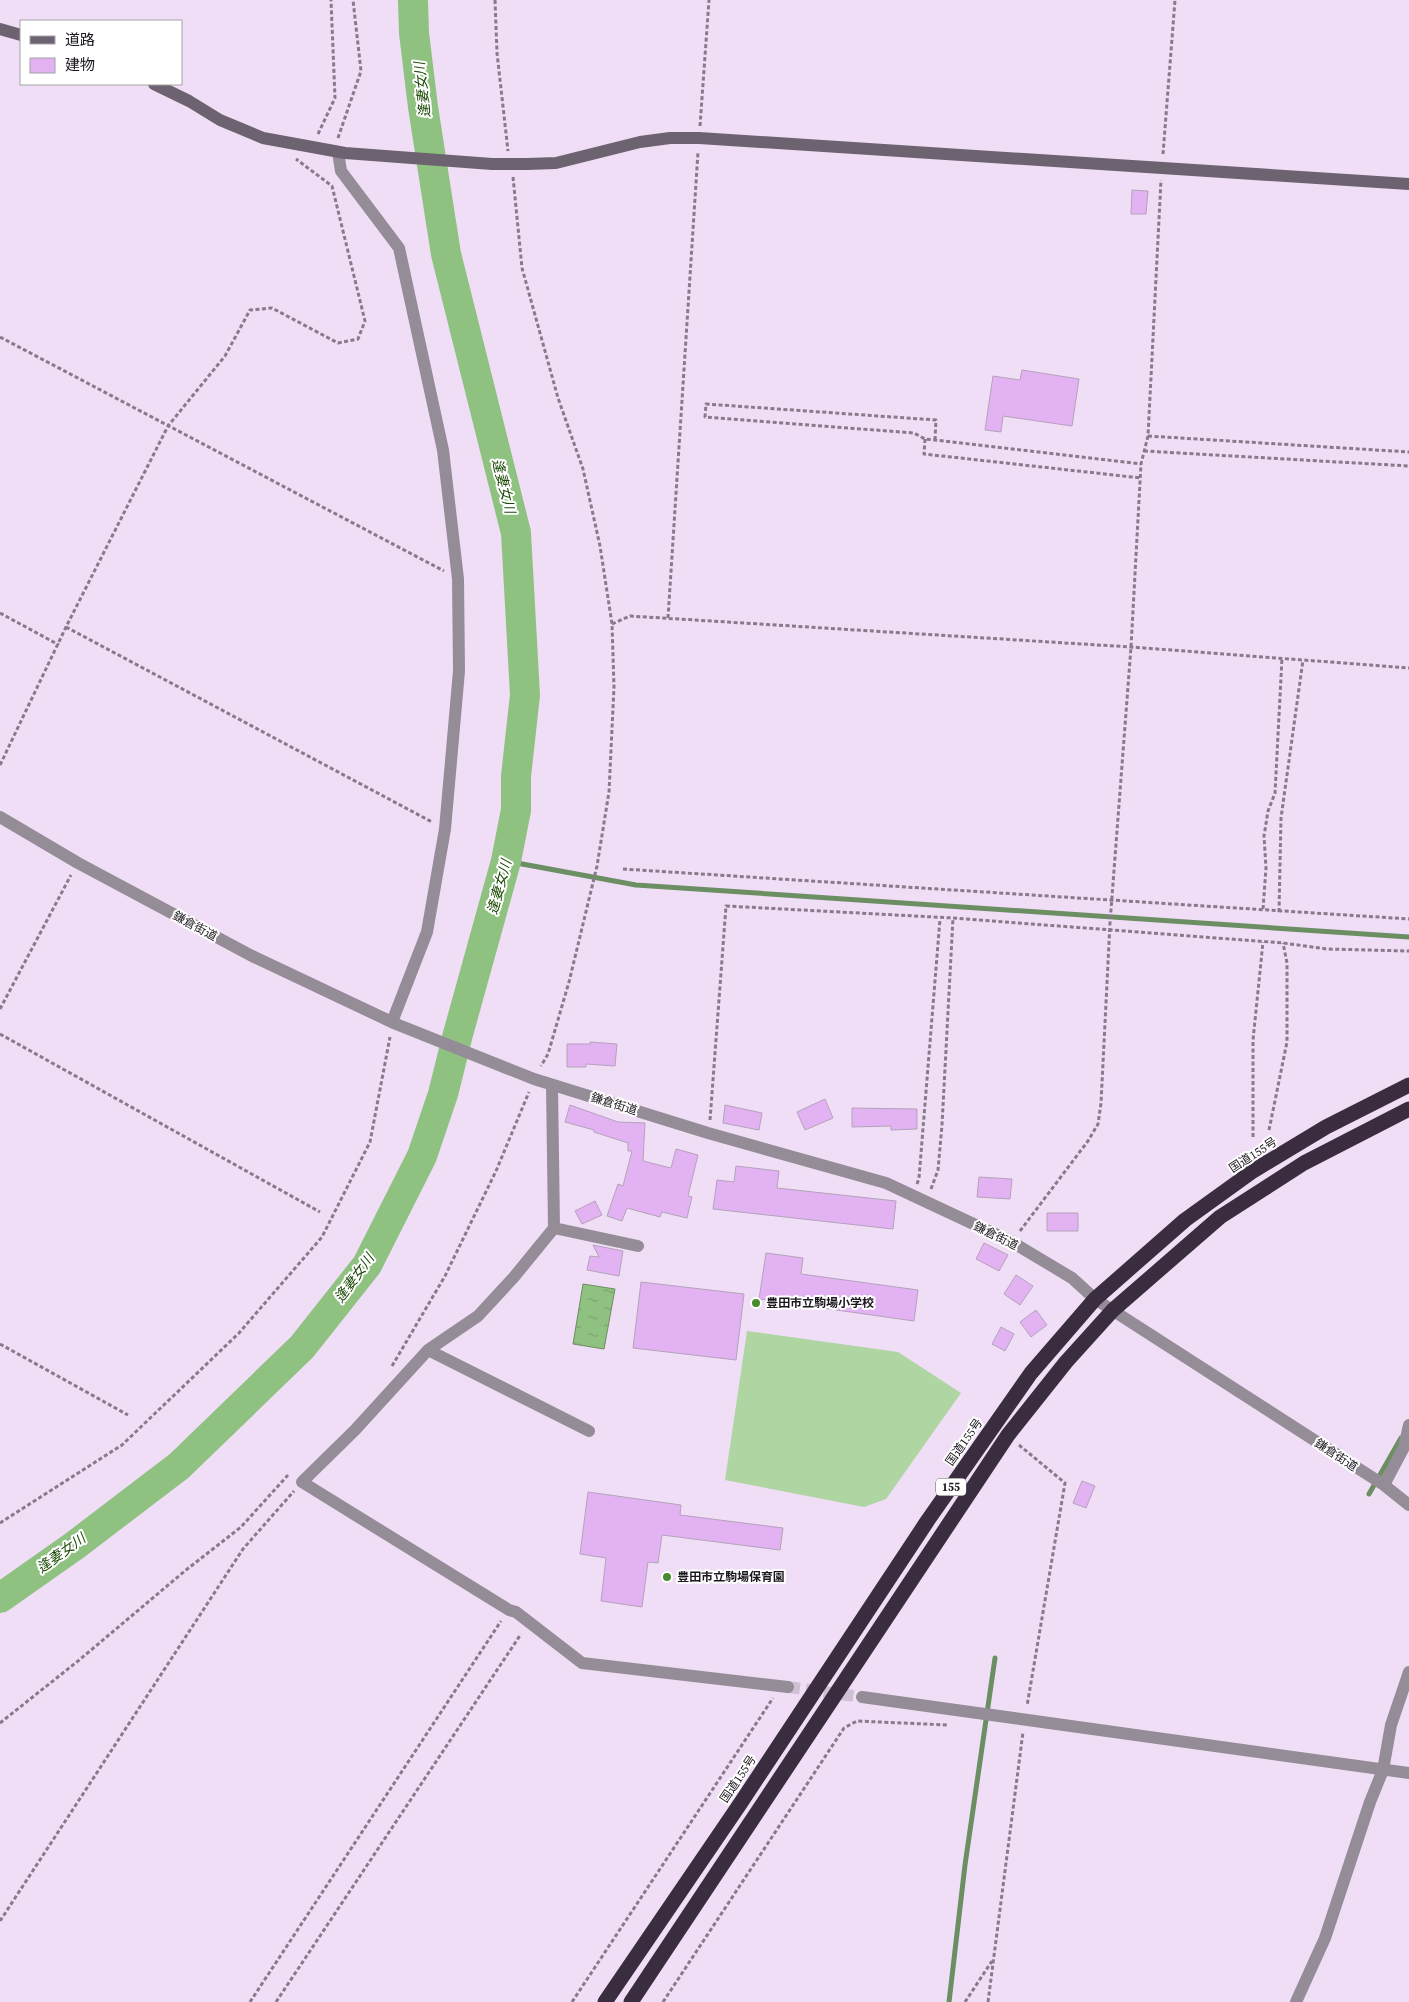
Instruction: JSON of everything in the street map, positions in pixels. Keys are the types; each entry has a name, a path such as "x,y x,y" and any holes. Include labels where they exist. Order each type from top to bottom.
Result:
{"highway":[{"name":"国道155号","path":"605,2002 740,1804 934,1512 1031,1373 1094,1299 1185,1220 1253,1171 1326,1127 1409,1085"},
{"name":"155","path":"631,2002 1008,1435 1066,1362 1113,1310 1220,1217 1304,1163 1409,1108"}],"street":[{"path":"0,29 20,36"},
{"path":"156,85 189,101 220,120 263,138 342,152 492,164 556,163 640,142 670,138 699,138 1409,184"},
{"path":"342,152 341,171 399,248 443,450 458,579 459,671 445,828 427,932 394,1023"},
{"name":"鎌倉街道","path":"0,817 78,863 252,956 394,1023 552,1085 708,1133 886,1184 1012,1242 1072,1278 1094,1299 1384,1485 1409,1505"},
{"path":"552,1085 554,1228 514,1277 478,1316 428,1350 355,1430 302,1482 519,1616 582,1663 785,1686"},
{"path":"554,1228 638,1246"},
{"path":"428,1350 589,1431"},
{"path":"1384,1485 1404,1448 1409,1425"},
{"path":"1296,2002 1325,1938 1370,1802 1383,1770 1391,1725 1409,1672"},
{"path":"862,1697 1409,1773"}],"path":[{"path":"318,134 335,98 331,0"},
{"path":"342,152 336,144 361,71 353,0"},
{"path":"392,1367 445,1276 496,1171 532,1078 548,1054 569,982 597,866 609,792 614,687 612,624 600,546 583,469 558,398 522,268 512,165 508,152 497,53 495,0"},
{"path":"668,618 709,0"},
{"path":"1012,1242 1088,1141 1098,1124 1102,1103 1111,906 1131,647 1141,464 1148,436 1162,167 1174,0"},
{"path":"0,765 66,627 168,426 225,356 250,310 272,308 338,343 358,339 365,321 332,186 293,157"},
{"path":"0,337 458,579"},
{"path":"935,440 936,420 706,404 705,417 914,433 925,439 1141,464"},
{"path":"1148,436 1409,452"},
{"path":"925,439 924,454 1141,478"},
{"path":"1144,450 1409,466"},
{"path":"0,613 59,645"},
{"path":"612,624 630,616 668,618 1131,647 1409,668"},
{"path":"66,627 445,828"},
{"path":"1263,909 1266,868 1264,836 1268,811 1275,793 1282,658"},
{"path":"1279,912 1281,818 1303,660"},
{"path":"0,1009 78,863"},
{"path":"623,869 1409,919"},
{"path":"708,1133 711,1115 726,906 954,918 1283,943 1327,949 1409,951"},
{"path":"913,1196 919,1178 940,918"},
{"path":"926,1203 938,1170 954,918"},
{"path":"1253,1137 1253,1040 1263,942"},
{"path":"1269,1130 1287,1042 1286,963 1283,943"},
{"path":"0,1523 122,1445 240,1333 322,1236 370,1142 394,1023"},
{"path":"0,1034 320,1212"},
{"path":"0,1344 128,1415"},
{"path":"988,2002 1025,1720 1065,1483 1008,1435"},
{"path":"0,1723 241,1527 294,1469"},
{"path":"0,1921 243,1549 302,1482"},
{"path":"250,2002 519,1616"},
{"path":"276,2002 519,1616"},
{"path":"572,2002 785,1686"},
{"path":"662,2002 844,1728 857,1721 949,1725"},
{"path":"965,2002 994,1959"}],"shaded area":[{"path":"747,1331 898,1352 961,1393 886,1499 864,1507 725,1480"}],"water":[{"path":"583,1284 615,1289 604,1349 573,1344"}],"building":[{"path":"1132,190 1148,191 1146,214 1131,214"},
{"path":"1022,370 1079,379 1072,426 1003,416 1001,432 985,430 993,376 1020,380"},
{"path":"590,1042 617,1044 615,1066 586,1064 586,1067 567,1067 567,1044 590,1044"},
{"path":"825,1099 833,1118 805,1130 797,1112"},
{"path":"570,1105 618,1122 645,1123 643,1161 671,1168 676,1149 698,1155 688,1196 692,1197 687,1218 662,1212 660,1217 627,1208 622,1221 607,1216 618,1184 623,1186 632,1151 628,1151 628,1143 594,1132 594,1130 565,1122"},
{"path":"725,1105 762,1113 759,1130 723,1123"},
{"path":"852,1108 917,1109 917,1129 891,1130 891,1126 852,1127"},
{"path":"736,1166 779,1171 777,1188 896,1201 893,1229 713,1209 717,1180 734,1182"},
{"path":"979,1177 1012,1179 1010,1199 977,1197"},
{"path":"595,1201 602,1215 582,1224 575,1211"},
{"path":"1047,1213 1078,1213 1078,1231 1047,1231"},
{"path":"984,1243 1008,1255 999,1271 976,1259"},
{"path":"593,1245 623,1251 619,1276 587,1270 590,1256 599,1257"},
{"path":"766,1253 803,1258 801,1274 918,1290 914,1321 759,1299"},
{"path":"1016,1275 1033,1286 1020,1305 1004,1294"},
{"path":"641,1282 744,1294 736,1360 633,1348"},
{"path":"1036,1310 1047,1325 1031,1337 1020,1322"},
{"path":"1001,1327 1014,1334 1005,1351 992,1344"},
{"path":"1082,1481 1095,1486 1086,1508 1073,1503"},
{"path":"588,1492 681,1505 680,1515 783,1528 780,1550 662,1535 658,1563 648,1562 642,1607 601,1601 606,1558 580,1554"}],"waterway":[{"name":"逢妻女川","path":"0,1598 74,1546 179,1466 302,1347 367,1265 422,1156 443,1094 506,861 516,810 516,776 525,695 516,533 446,254 423,107 414,33 413,0"},
{"path":"506,861 636,885 1409,937"},
{"path":"1369,1494 1401,1438"},
{"path":"949,2002 965,1865 995,1658"}],"tunnel":[{"path":"788,1687 862,1697"}],"place":[{"name":"豊田市立駒場小学校","path":"756,1303"},
{"name":"豊田市立駒場保育園","path":"667,1577"}]}
